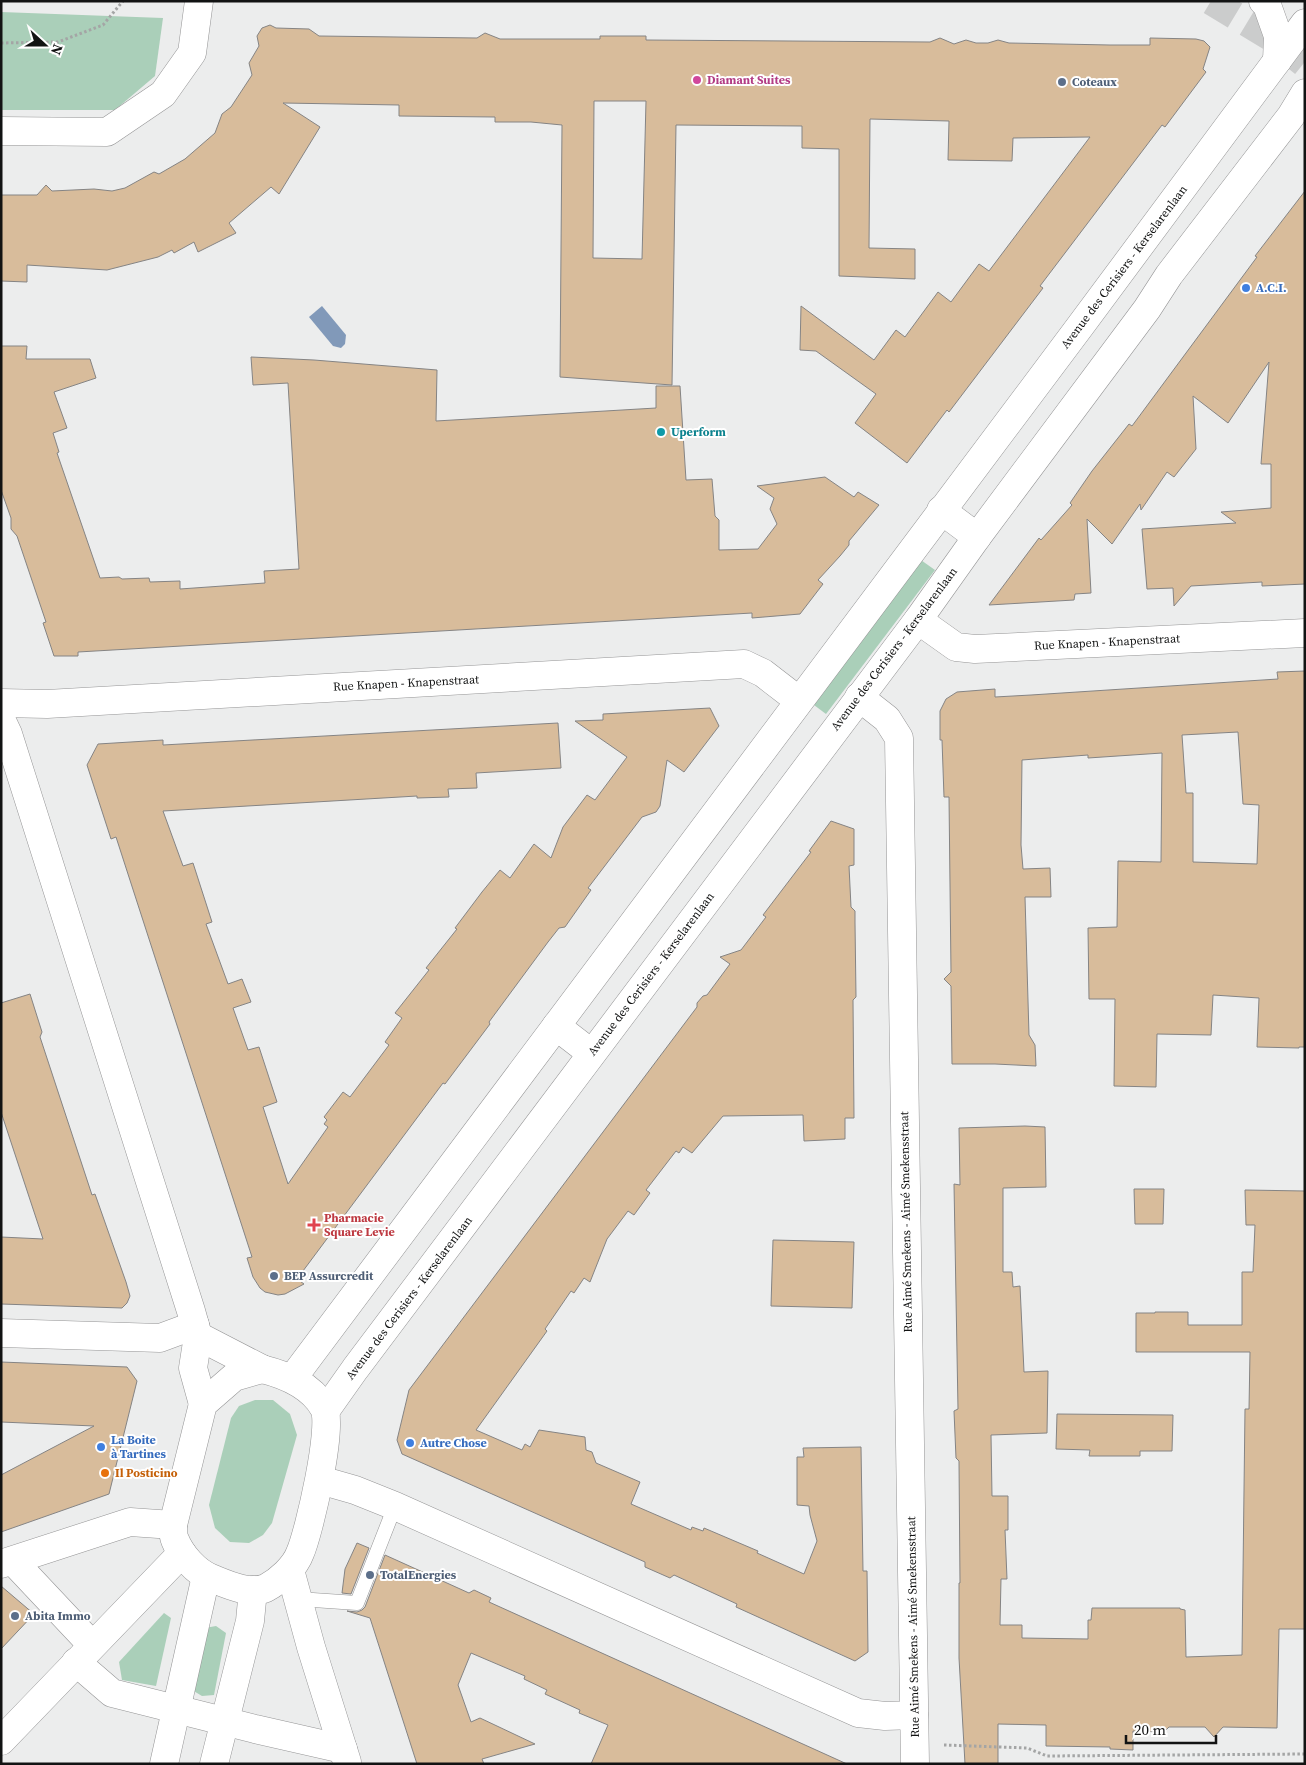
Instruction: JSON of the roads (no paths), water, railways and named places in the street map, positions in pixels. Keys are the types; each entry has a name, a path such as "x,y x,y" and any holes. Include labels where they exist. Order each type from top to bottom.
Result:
{"street":[{"path":"1,131 106,132 163,94 192,53 199,1"},
{"path":"1263,1 1267,5 1278,36 1277,61"},
{"name":"Avenue des Cerisiers - Kerselarenlaan","path":"292,1379 1305,23"},
{"name":"Avenue des Cerisiers - Kerselarenlaan","path":"326,1410 354,1369 918,620 977,537 1130,333 1169,275 1300,107"},
{"path":"941,510 977,537"},
{"name":"Rue Knapen - Knapenstraat","path":"918,620 956,647 976,649 1305,633"},
{"name":"Rue Knapen - Knapenstraat","path":"1,704 47,704 744,664 763,673 798,700"},
{"name":"Rue Aimé Smekens - Aimé Smekensstraat","path":"859,697 887,719 899,738 915,1764"},
{"path":"1,719 8,734 196,1330 192,1368 203,1404 173,1525 174,1539 182,1553 206,1576 230,1586 253,1590 265,1588 290,1570 300,1554 320,1480 325,1449 326,1410 315,1395 292,1379 262,1369 196,1330 160,1338 1,1333"},
{"path":"556,1026 591,1053"},
{"path":"203,1404 234,1377 262,1369"},
{"path":"320,1480 355,1490 395,1506 858,1713 885,1716 914,1715"},
{"path":"173,1525 130,1522 7,1563 84,1654 112,1693 224,1721 345,1756"},
{"path":"1,1741 182,1553"},
{"path":"290,1570 345,1756"},
{"path":"164,1764 206,1576"},
{"path":"214,1764 250,1621 253,1590"}],"lane":[{"path":"298,1599 358,1603 395,1506"}],"water":[{"path":"322,306 346,335 345,344 341,348 333,346 309,317"}],"tunnel":[{"path":"1211,1 1274,39 1305,64"}],"place":[{"name":"Diamant Suites","path":"697,80"},
{"name":"Coteaux","path":"1062,82"},
{"name":"A.C.I.","path":"1246,288"},
{"name":"Uperform","path":"661,432"},
{"name":"Pharmacie Square Levie","path":"314,1225"},
{"name":"BEP Assurcredit","path":"274,1276"},
{"name":"Autre Chose","path":"410,1443"},
{"name":"La Boite à Tartines","path":"101,1447"},
{"name":"Il Posticino","path":"105,1473"},
{"name":"TotalEnergies","path":"370,1575"},
{"name":"Abita Immo","path":"15,1616"}]}
